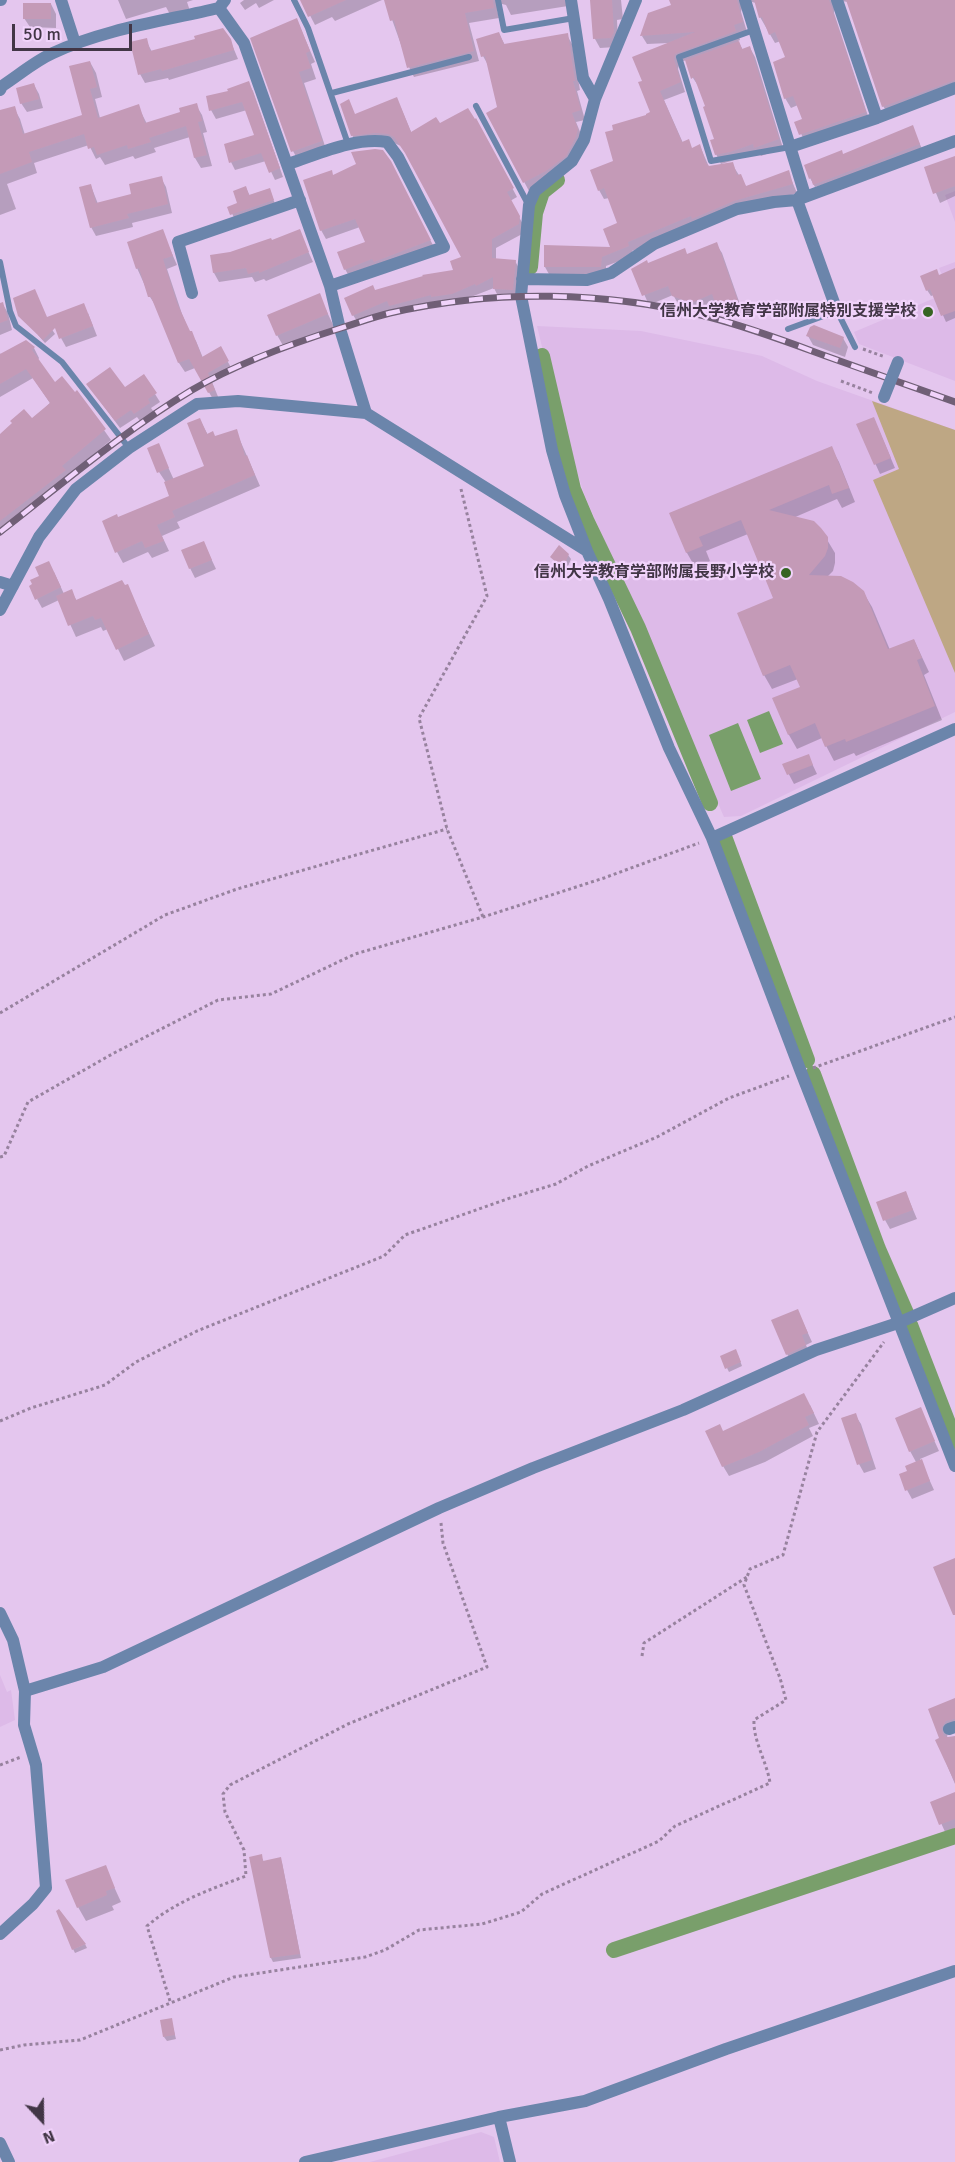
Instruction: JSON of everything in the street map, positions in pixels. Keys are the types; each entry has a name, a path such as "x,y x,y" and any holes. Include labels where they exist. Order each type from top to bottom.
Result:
{"street":[{"path":"61,0 75,44"},
{"path":"572,0 583,78 595,99"},
{"path":"636,0 595,99 584,140 572,161 535,191 529,205 521,296 552,450 565,495 587,551 669,747 712,838 955,1466"},
{"path":"745,0 804,192 797,200"},
{"path":"837,0 877,118"},
{"path":"0,90 2,86 51,54 75,44 222,4 244,43 288,164 330,286 340,328 366,413"},
{"path":"790,147 877,118 955,87"},
{"path":"288,164 348,144 380,140 387,142 398,157 444,247 330,286"},
{"path":"522,279 587,280 611,273 654,244 737,209 797,200 955,141"},
{"path":"192,293 178,242 300,200"},
{"path":"797,200 837,311"},
{"path":"884,397 898,362"},
{"path":"0,610 39,537 76,489 129,448 197,404 238,400 366,413 587,551"},
{"path":"0,582 14,586"},
{"path":"712,838 955,729"},
{"path":"26,1691 103,1667 439,1508 533,1468 683,1410 816,1350 898,1323 955,1298"},
{"path":"0,1613 13,1640 26,1691 24,1725 36,1765 46,1888 33,1904 0,1934"},
{"path":"305,2162 499,2117 585,2101 726,2049 955,1971"},
{"path":"499,2117 510,2162"},
{"path":"0,2143 9,2162"}],"lane":[{"path":"294,0 308,28 348,144"},
{"path":"498,0 504,30 574,18"},
{"path":"754,30 679,57 711,161 790,147"},
{"path":"332,93 469,57"},
{"path":"476,106 529,205"},
{"path":"0,261 10,311 16,326 62,362 129,448"},
{"path":"788,329 837,311 855,347"}],"path":[{"path":"855,347 898,362"},
{"path":"841,381 884,397"},
{"path":"457,471 487,596 418,718 447,829 483,917"},
{"path":"0,1013 165,915 237,889 447,829"},
{"path":"0,1157 4,1156 28,1102 114,1053 218,1000 271,994 356,954 483,917 604,878 712,838"},
{"path":"0,1421 31,1408 105,1384 136,1362 197,1331 384,1256 405,1235 556,1184 588,1166 657,1137 729,1098 955,1017"},
{"path":"0,2050 15,2046 80,2040 170,2001 234,1977 365,1957 385,1950 420,1930 482,1924 521,1912 542,1894 659,1841 675,1826 770,1783 768,1769 754,1729 754,1720 786,1700 780,1678 744,1585 750,1569 783,1555 817,1432 898,1323"},
{"path":"170,2001 147,1926 164,1912 197,1894 246,1876 244,1850 225,1812 223,1794 230,1785 348,1724 487,1667 443,1544 439,1508"},
{"path":"642,1656 644,1642 747,1577"},
{"path":"0,1765 31,1753"}],"shaded area":[{"path":"955,191 955,222 945,195"},
{"name":"信州大学教育学部附属特別支援学校","path":"955,262 955,381 859,344 854,332 949,292 939,268"},
{"name":"信州大学教育学部附属長野小学校","path":"537,326 641,331 762,356 817,381 955,430 955,712 741,816 724,817 584,494 555,401"},
{"path":"872,401 955,430 955,673 873,480 899,469"},
{"path":"769,711 783,744 760,753 747,720"},
{"path":"738,723 761,779 731,791 709,735"},
{"path":"0,1675 7,1692 11,1690 15,1720 0,1727"},
{"path":"481,2132 494,2137 500,2162 370,2162"}],"building":[{"path":"300,0 346,0 308,17"},
{"path":"384,0 493,0 494,8 465,13 474,51 407,68 394,20 390,21"},
{"path":"590,0 612,0 614,32 611,38 593,39"},
{"path":"669,0 737,0 743,22 734,25 736,31 675,54 674,59 681,82 660,91 682,142 689,139 692,148 700,144 709,166 733,162 737,175 741,174 746,186 789,170 793,184 734,201 692,219 691,216 628,242 629,246 602,257 601,267 544,267 544,245 610,247 603,229 617,223 604,188 598,191 590,170 613,161 605,132 613,130 612,125 650,112 638,82 642,81 632,57 695,32 640,36 648,13 671,5"},
{"path":"754,0 829,0 866,112 799,135 794,122 802,119 793,96 784,99 773,62 785,57 775,32 769,35 762,17 759,18"},
{"path":"846,0 955,0 955,80 882,107"},
{"path":"23,3 51,3 51,19 23,19"},
{"path":"297,18 310,51 306,53 311,68 299,72 322,141 291,152 250,38"},
{"path":"223,28 231,39 234,50 162,71 161,69 138,75 130,42 147,38 150,51 195,39 194,36"},
{"path":"499,32 504,44 568,33 575,81 573,81 581,110 572,113 578,129 566,156 546,171 523,183 486,113 497,107 485,56 481,57 476,39"},
{"path":"739,41 742,49 750,46 779,139 754,148 753,144 715,155 710,140 714,139 703,107 705,106 694,77 691,79 685,60"},
{"path":"90,61 97,87 90,89 98,118 139,104 145,123 180,112 179,108 197,103 202,121 198,122 207,155 194,158 186,126 149,138 151,142 128,149 127,145 97,155 94,147 88,149 84,134 29,152 32,162 0,174 0,110 15,106 23,134 82,115 69,66"},
{"path":"249,81 280,168 269,173 261,153 229,163 224,144 254,135 242,102 209,111 206,96 228,91 227,89"},
{"path":"34,83 39,99 20,104 16,88"},
{"path":"397,97 411,132 436,117 440,123 468,108 476,118 514,188 507,192 520,216 519,224 492,239 492,258 516,260 513,290 493,289 493,277 476,286 475,284 452,294 431,297 431,295 389,306 387,301 352,316 344,298 373,285 375,290 422,275 453,270 450,261 461,257 405,153 394,137 375,133 351,136 340,104 349,99 355,114"},
{"path":"913,125 920,144 813,185 811,178 809,179 804,165 842,150 843,154"},
{"path":"383,150 391,161 431,240 374,262 372,259 344,270 337,252 365,242 355,219 320,231 303,180 332,170 333,175 356,164 351,152"},
{"path":"955,156 955,186 933,194 924,167"},
{"path":"162,176 168,204 127,214 129,218 90,228 79,187 91,184 96,203 131,194 129,184"},
{"path":"246,186 249,195 270,188 274,200 230,215 227,207 237,203 233,191"},
{"path":"163,229 173,256 163,259 177,303 192,331 202,357 221,346 229,361 208,373 215,390 208,393 189,359 178,363 151,297 148,297 139,268 136,269 127,242"},
{"path":"300,229 309,252 259,273 259,271 248,274 246,268 213,273 210,255 230,252 271,238 272,240"},
{"path":"717,242 738,301 717,308 712,294 691,303 672,296 668,286 642,296 631,269 647,260 648,263 685,248 687,254"},
{"path":"955,268 955,311 941,316 930,289 926,291 920,276 937,269 939,275"},
{"path":"35,289 47,317 84,303 93,326 59,339 55,328 43,340 18,316 13,298"},
{"path":"320,293 328,314 276,336 267,315"},
{"path":"3,302 8,320 0,323 0,303"},
{"path":"814,325 844,337 840,348 806,336 810,327"},
{"path":"26,340 35,347 32,350 55,382 62,376 75,392 77,390 106,429 62,466 66,470 0,521 0,434 24,409 32,418 50,403 26,369 0,384 0,354"},
{"path":"110,367 125,387 144,374 157,393 148,399 150,403 134,414 131,410 115,421 86,384"},
{"path":"874,417 891,458 874,465 856,424"},
{"path":"200,418 207,434 213,431 215,436 237,429 245,456 247,455 255,475 172,511 175,517 157,525 164,541 145,548 142,541 115,553 102,521 117,514 118,517 169,496 164,482 204,466 187,423"},
{"path":"159,443 169,468 157,473 147,448"},
{"path":"832,446 849,488 832,494 829,485 769,510 814,521 821,528 828,537 828,548 825,556 809,575 841,576 864,591 888,649 914,639 922,658 917,660 935,706 846,742 845,739 825,747 815,723 788,735 772,698 800,687 790,665 763,676 737,613 773,598 741,520 699,537 703,546 686,553 669,513"},
{"path":"204,541 212,560 189,569 181,550"},
{"path":"559,545 569,554 563,568 550,557"},
{"path":"49,561 61,587 35,600 29,586 32,584 30,580 39,576 35,567"},
{"path":"122,580 125,585 128,584 149,634 116,650 101,618 95,620 93,616 68,626 56,596 72,589 76,600"},
{"path":"809,754 813,765 787,775 782,764"},
{"path":"906,1191 913,1210 883,1221 876,1202"},
{"path":"798,1309 808,1333 802,1335 806,1345 786,1355 771,1320"},
{"path":"736,1349 741,1362 725,1369 720,1356"},
{"path":"804,1393 814,1413 805,1417 809,1425 759,1452 722,1467 705,1431 720,1424 723,1431"},
{"path":"921,1407 935,1441 909,1452 895,1418"},
{"path":"856,1413 872,1460 857,1465 841,1418"},
{"path":"922,1459 930,1481 905,1491 899,1474 907,1471 905,1466"},
{"path":"955,1558 955,1615 953,1615 933,1567"},
{"path":"955,1698 955,1719 946,1721 941,1728 944,1736 955,1736 955,1783 935,1740 939,1738 928,1709"},
{"path":"955,1792 955,1819 939,1825 930,1802"},
{"path":"262,1854 263,1861 281,1857 300,1954 270,1958 249,1857"},
{"path":"106,1865 115,1888 106,1891 107,1895 77,1908 65,1880"},
{"path":"59,1909 86,1944 72,1950 56,1911"},
{"path":"172,2018 175,2035 163,2037 160,2020"}],"waterway":[{"path":"530,267 535,213 542,192 557,180"},
{"path":"542,356 573,489 638,628 710,803"},
{"path":"725,839 807,1060"},
{"path":"813,1074 878,1249 906,1313"},
{"path":"910,1325 955,1441"},
{"path":"614,1950 955,1836"}],"railway":[{"path":"0,532 118,440 210,380 303,341 377,316 430,305 470,300 550,296 590,298 670,308 752,330 955,402"}],"place":[{"name":"信州大学教育学部附属特別支援学校","path":"928,312"},
{"name":"信州大学教育学部附属長野小学校","path":"786,573"}]}
